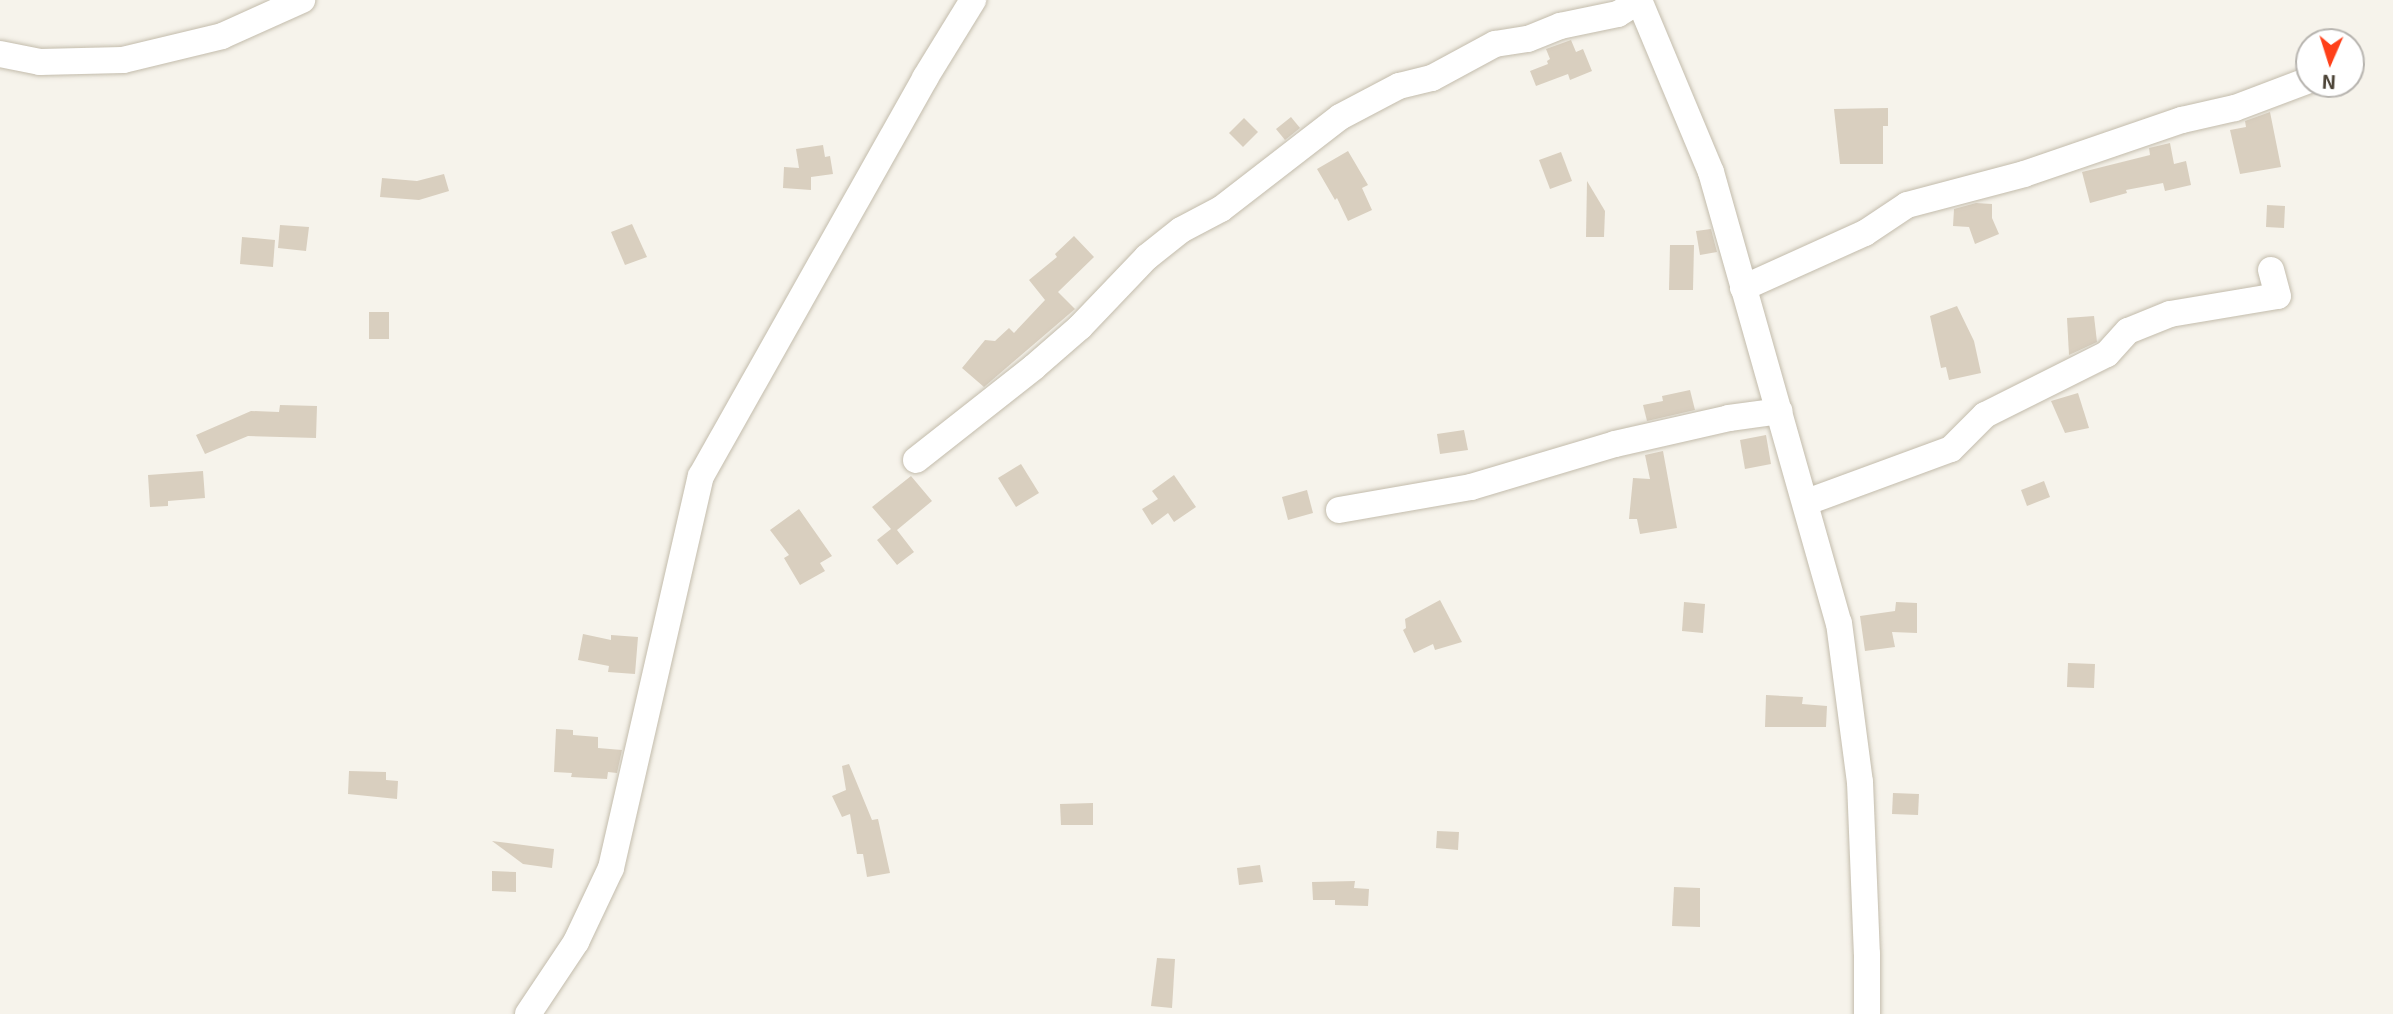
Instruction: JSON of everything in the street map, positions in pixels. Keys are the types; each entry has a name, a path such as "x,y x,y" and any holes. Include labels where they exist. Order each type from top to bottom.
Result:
{"street":[{"path":"0,54 40,62 123,60 222,36 302,0"},
{"path":"528,1014 576,942 611,868 701,476 925,78 973,0"},
{"path":"916,460 1034,368 1080,327 1147,257 1181,230 1221,209 1340,117 1399,86 1432,78 1495,44 1528,39 1560,26 1618,14 1639,0 1711,172 1807,502 1839,623 1860,782 1867,1014"},
{"path":"1743,289 1866,233 1907,205 2024,174 2182,120 2235,108 2295,85"},
{"path":"1807,502 1951,449 1985,415 2107,354 2128,331 2169,314 2278,296 2271,271"},
{"path":"1339,510 1471,487 1615,444 1730,418 1780,411"}],"building":[{"path":"1571,40 1576,52 1583,49 1592,71 1570,80 1568,74 1536,86 1530,71 1548,64 1550,59 1546,49"},
{"path":"1888,108 1888,126 1883,126 1883,164 1840,164 1834,109"},
{"path":"2270,112 2281,167 2240,174 2230,130 2246,127 2245,121"},
{"path":"1291,117 1300,128 1285,140 1276,129"},
{"path":"1244,118 1258,132 1243,147 1229,133"},
{"path":"2170,143 2174,164 2186,161 2191,185 2165,191 2163,183 2126,190 2127,193 2090,203 2082,172 2150,155 2149,148"},
{"path":"823,145 825,157 830,156 833,174 811,177 811,190 783,188 784,167 799,168 796,149"},
{"path":"1348,151 1368,185 1362,188 1372,210 1348,221 1337,198 1335,200 1317,169"},
{"path":"1561,152 1572,181 1550,189 1539,160"},
{"path":"444,174 449,191 419,200 380,197 382,178 417,181"},
{"path":"1587,181 1605,211 1604,237 1586,237"},
{"path":"1976,203 1992,204 1992,218 1999,234 1975,244 1969,227 1953,226 1954,209"},
{"path":"2267,205 2285,206 2284,228 2266,227"},
{"path":"632,224 647,257 625,265 611,232"},
{"path":"280,225 309,227 306,251 278,248"},
{"path":"1711,229 1717,252 1700,255 1696,231"},
{"path":"1074,236 1094,257 1058,292 1075,309 984,387 962,368 985,340 995,341 1009,328 1014,333 1045,300 1029,280 1057,257 1055,254"},
{"path":"242,237 275,240 273,267 240,264"},
{"path":"1670,245 1694,245 1693,290 1669,290"},
{"path":"1957,306 1974,341 1981,373 1949,380 1946,367 1941,368 1930,316"},
{"path":"369,312 389,312 389,339 369,339"},
{"path":"2094,316 2097,342 2069,355 2067,318"},
{"path":"1690,390 1695,410 1647,421 1643,405 1663,401 1662,396"},
{"path":"2078,393 2089,428 2065,433 2051,401"},
{"path":"280,405 317,406 316,438 248,436 205,454 196,435 251,411 279,412"},
{"path":"1464,430 1468,450 1440,454 1437,434"},
{"path":"1766,435 1771,464 1745,469 1740,440"},
{"path":"1663,451 1677,528 1640,534 1637,519 1629,519 1633,478 1650,479 1645,455"},
{"path":"1021,464 1039,493 1016,507 998,478"},
{"path":"203,471 205,498 168,501 168,506 150,507 148,475"},
{"path":"1174,475 1196,507 1174,522 1168,513 1152,525 1142,509 1158,499 1152,491"},
{"path":"911,476 932,501 897,530 914,552 897,565 877,540 891,529 872,507"},
{"path":"2044,481 2050,497 2027,506 2021,490"},
{"path":"1307,490 1313,513 1288,520 1282,497"},
{"path":"799,509 832,556 820,563 825,571 800,585 784,558 789,555 770,530"},
{"path":"1440,600 1462,642 1435,650 1433,644 1414,653 1403,630 1406,628 1405,619"},
{"path":"1684,602 1705,604 1703,633 1682,631"},
{"path":"1896,602 1917,603 1917,633 1892,632 1895,647 1865,651 1860,616 1895,611"},
{"path":"583,634 611,640 611,635 638,637 635,674 608,672 609,666 578,660"},
{"path":"2068,663 2095,664 2094,688 2067,687"},
{"path":"1766,695 1803,697 1802,704 1827,706 1826,727 1765,727"},
{"path":"556,729 573,730 573,735 598,737 598,748 622,750 617,773 608,772 607,779 571,777 572,773 554,772"},
{"path":"849,764 872,820 878,819 890,873 867,877 863,854 857,854 850,814 842,817 832,796 846,790 842,766"},
{"path":"349,771 386,772 386,780 398,781 397,799 348,794"},
{"path":"1893,793 1919,794 1918,815 1892,814"},
{"path":"1093,803 1093,825 1061,825 1060,804"},
{"path":"1437,831 1459,832 1458,850 1436,848"},
{"path":"492,841 554,849 552,868 523,864"},
{"path":"1260,865 1263,882 1239,885 1237,868"},
{"path":"492,871 516,872 516,892 492,891"},
{"path":"1355,881 1354,888 1369,889 1368,906 1335,905 1335,900 1313,900 1312,882"},
{"path":"1674,887 1700,888 1700,927 1672,926"},
{"path":"1157,958 1175,959 1172,1008 1151,1006"}]}
